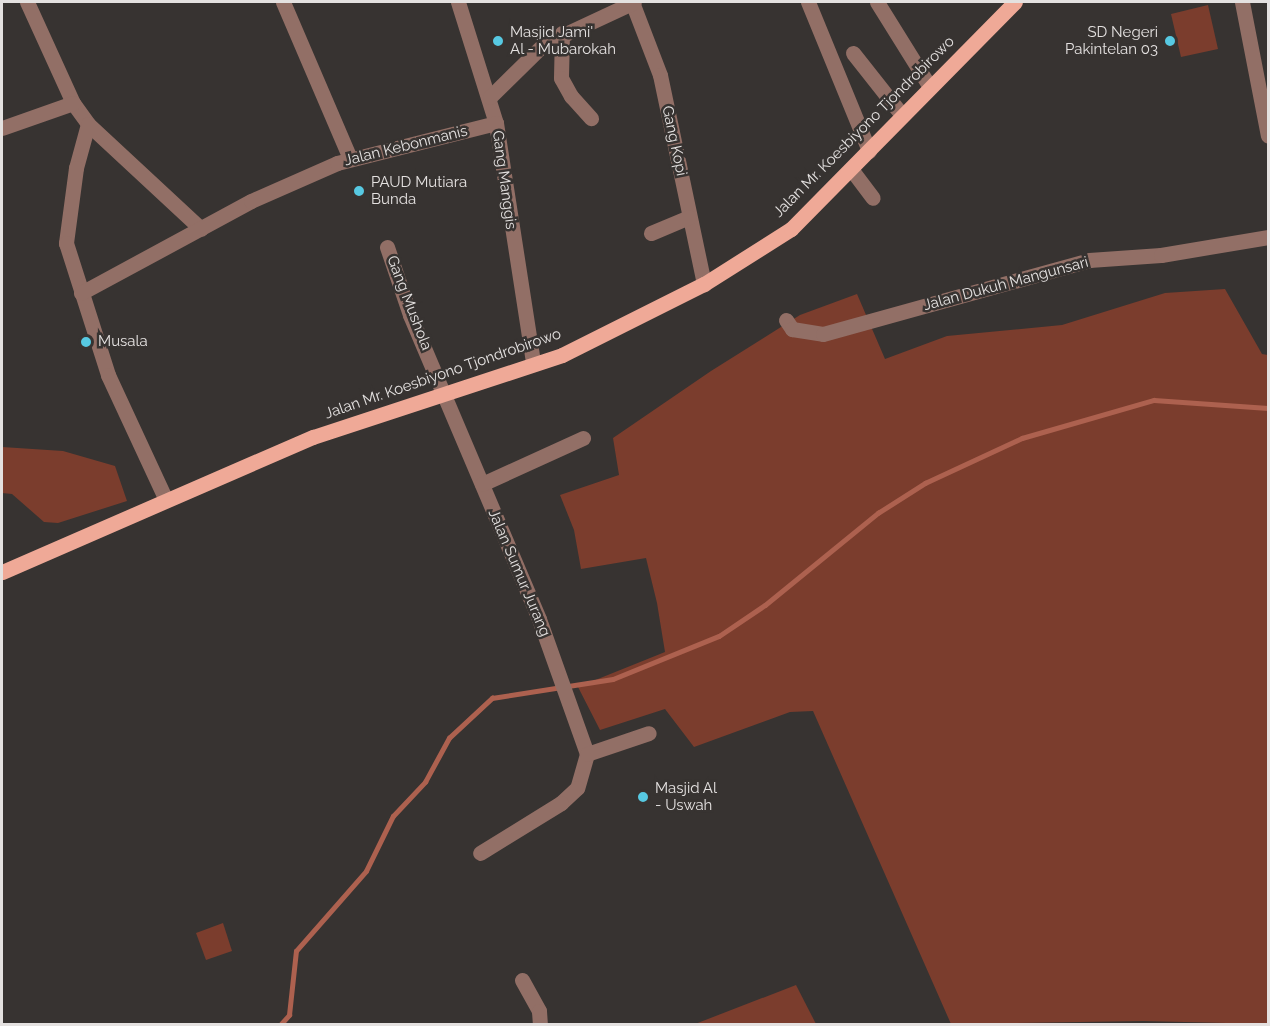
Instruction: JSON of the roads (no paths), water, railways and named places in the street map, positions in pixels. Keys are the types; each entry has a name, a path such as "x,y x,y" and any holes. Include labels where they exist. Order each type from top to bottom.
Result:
{"main road":[{"name":"Jalan Mr. Koesbiyono Tjondrobirowo","path":"2,572 63,548 165,498 313,437 562,355 704,284 791,229 1015,2"}],"street":[{"path":"27,2 73,103 88,124 201,229"},
{"path":"283,2 350,158"},
{"name":"Gang Manggis","path":"458,2 473,55 490,97 496,123 533,363"},
{"path":"490,97 530,56 562,33 633,2"},
{"name":"Gang Kopi","path":"633,2 660,75 704,284"},
{"path":"808,2 869,151"},
{"path":"877,2 930,87"},
{"path":"1242,2 1266,96 1269,136"},
{"path":"562,33 561,78 571,96 591,118"},
{"path":"853,53 902,115"},
{"path":"2,128 73,103"},
{"name":"Jalan Kebonmanis","path":"81,293 250,201 350,158 496,123"},
{"path":"88,124 74,178 66,243 108,375 165,498"},
{"path":"851,169 873,198"},
{"path":"651,233 689,217"},
{"name":"Jalan Dukuh Mangunsari","path":"786,320 792,329 823,334 1089,260 1161,255 1269,237"},
{"name":"Gang Mushola","path":"387,247 410,315 445,393"},
{"name":"Jalan Sumur Jurang","path":"445,393 556,662 587,754"},
{"path":"482,484 583,438"},
{"path":"480,853 561,802 577,788 587,754 649,733"},
{"path":"522,980 539,1011 540,1024"}],"waterway":[{"path":"281,1024 289,1015 296,951 366,871 393,816 425,782 449,738 492,698 613,679 719,636 765,605 878,513 925,483 1022,438 1154,400 1268,408"}],"place":[{"name":"Masjid Jami' Al - Mubarokah","path":"498,41"},
{"name":"SD Negeri Pakintelan 03","path":"1170,41"},
{"name":"PAUD Mutiara Bunda","path":"359,191"},
{"name":"Musala","path":"86,342"},
{"name":"Masjid Al - Uswah","path":"643,797"}]}
